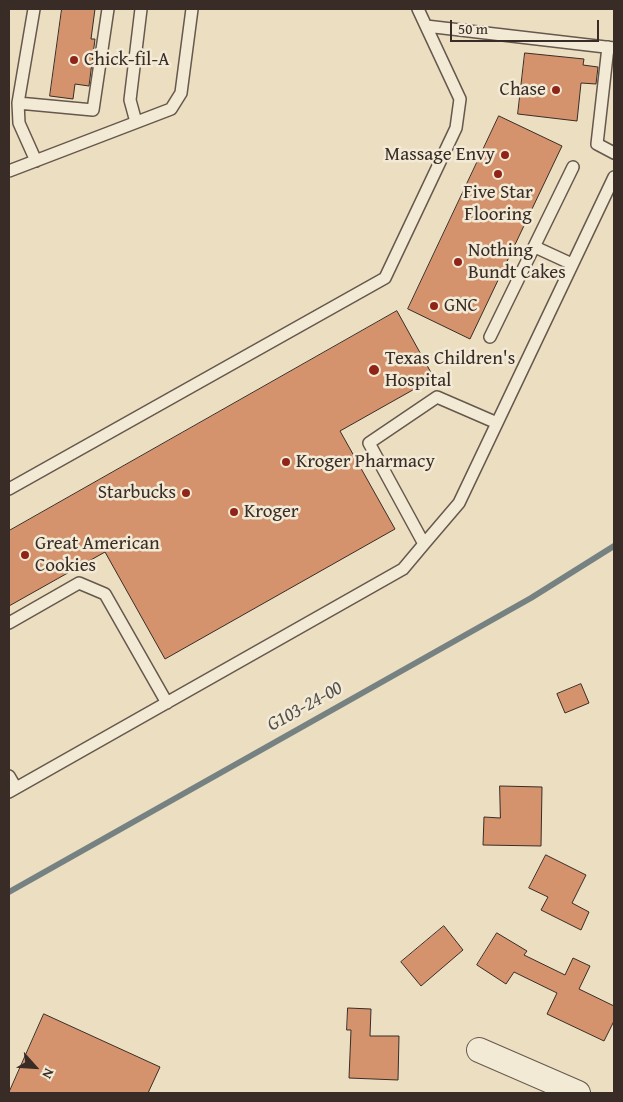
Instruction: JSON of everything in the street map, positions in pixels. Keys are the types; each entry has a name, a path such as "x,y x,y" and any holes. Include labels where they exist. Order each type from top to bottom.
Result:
{"street":[{"path":"479,1050 578,1093"}],"lane":[{"path":"34,9 18,103 19,123 36,160"},
{"path":"18,103 93,110 108,9"},
{"path":"136,122 130,100 141,9"},
{"path":"9,171 171,108 181,92 192,9"},
{"path":"9,489 385,278 456,128 460,99 418,9"},
{"path":"426,26 611,48 597,144 614,153"},
{"path":"490,338 573,167"},
{"path":"9,776 12,790 403,569 459,503 614,177"},
{"path":"535,247 572,264"},
{"path":"424,544 369,443 437,397 497,423"},
{"path":"9,623 80,583 105,594 166,703"}],"building":[{"name":"Chick-fil-A","path":"62,9 95,9 91,39 95,39 89,86 75,84 73,99 50,96"},
{"path":"525,53 584,59 583,65 598,67 596,84 581,83 577,121 518,114"},
{"path":"499,116 562,146 470,339 408,309"},
{"name":"Kroger","path":"397,311 434,378 340,431 395,529 165,659 105,552 9,606 9,531"},
{"path":"581,684 589,703 565,713 557,694"},
{"path":"500,786 542,787 541,846 483,845 484,817 500,818"},
{"path":"546,855 586,875 572,903 589,912 581,930 541,910 548,897 529,888"},
{"path":"444,926 463,950 421,986 401,962"},
{"path":"497,933 527,951 524,955 565,975 573,958 590,966 579,989 614,1006 614,1021 604,1041 547,1014 557,993 514,972 506,984 477,965"},
{"path":"348,1008 371,1009 370,1036 399,1036 398,1080 349,1078 351,1030 347,1030"},
{"path":"44,1014 160,1067 148,1093 9,1093"}],"waterway":[{"name":"G103-24-00","path":"9,892 531,598 614,546"}],"place":[{"name":"Chick-fil-A","path":"74,60"},
{"name":"Chase","path":"556,90"},
{"name":"Massage Envy","path":"505,155"},
{"name":"Five Star Flooring","path":"498,174"},
{"name":"Nothing Bundt Cakes","path":"458,262"},
{"name":"GNC","path":"434,306"},
{"name":"Texas Children's Hospital","path":"374,370"},
{"name":"Kroger Pharmacy","path":"286,462"},
{"name":"Starbucks","path":"186,493"},
{"name":"Kroger","path":"234,512"},
{"name":"Great American Cookies","path":"25,555"}]}
